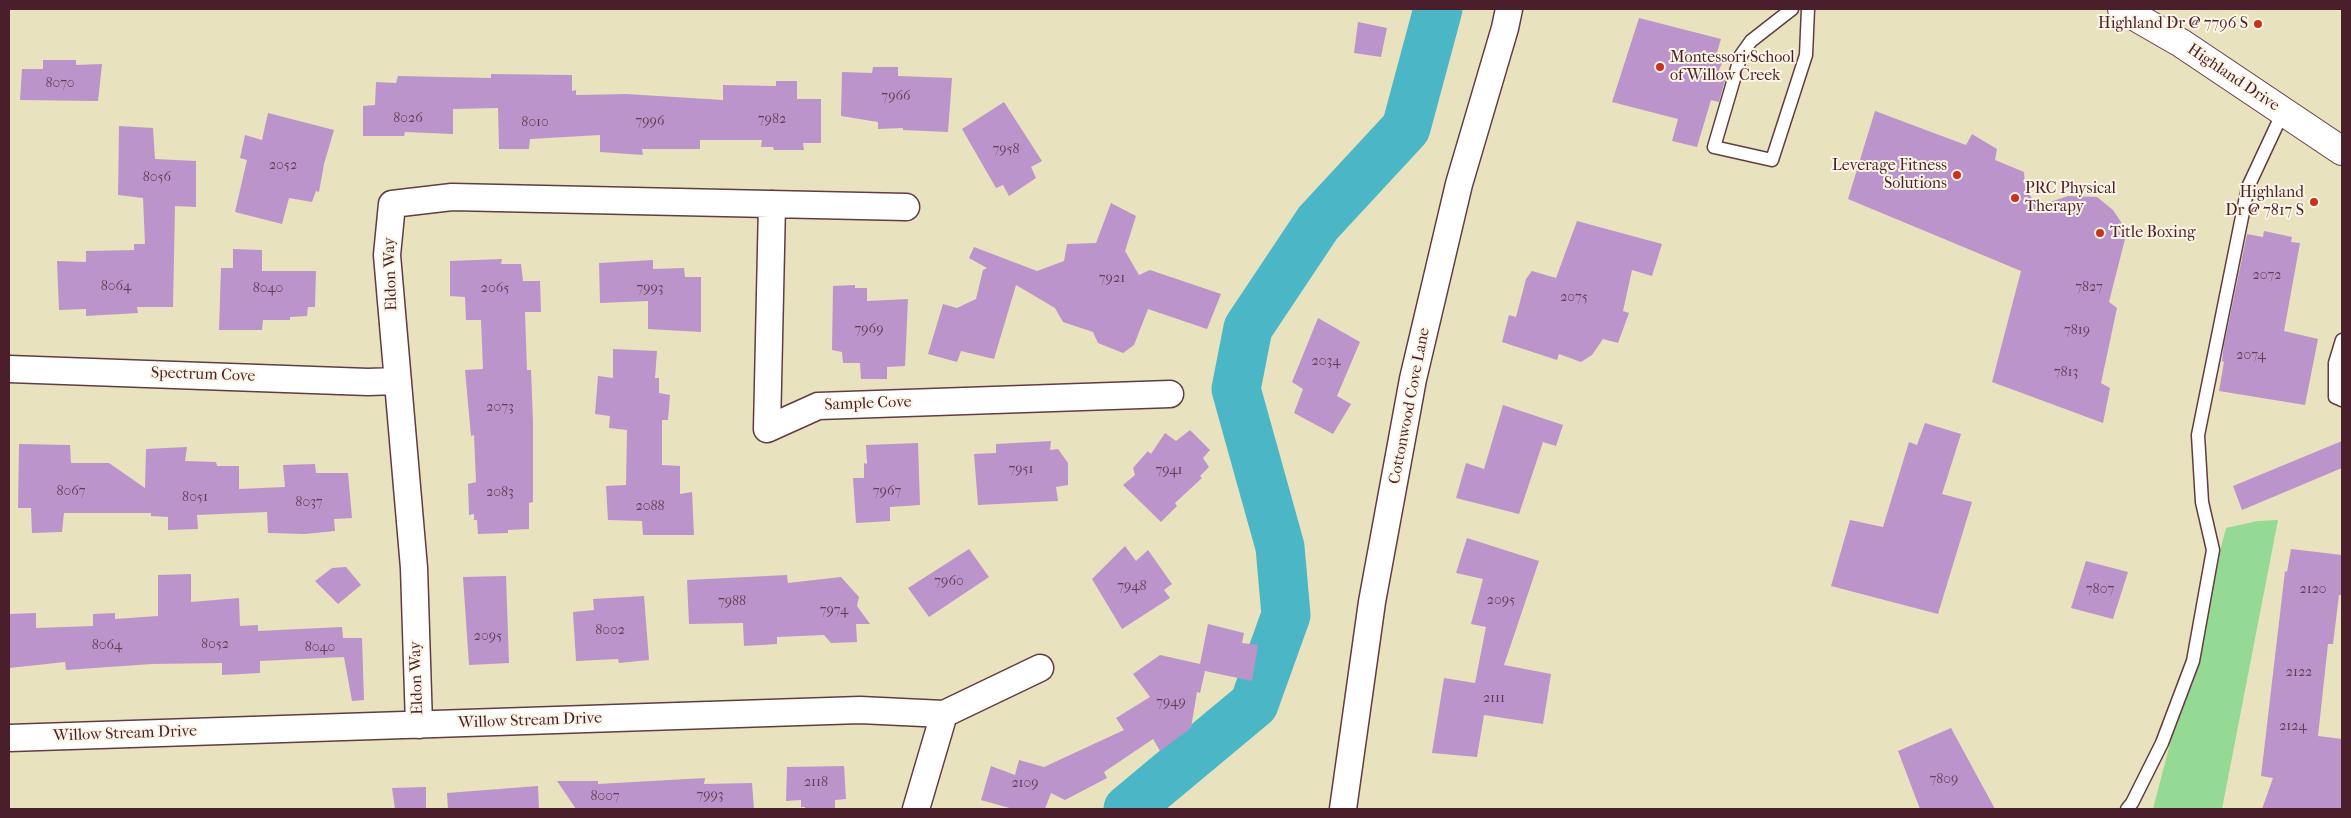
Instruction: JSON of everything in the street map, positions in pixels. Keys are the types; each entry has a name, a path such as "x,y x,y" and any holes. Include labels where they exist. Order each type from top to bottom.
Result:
{"main road":[{"name":"Highland Drive","path":"2122,9 2144,20 2342,151"}],"street":[{"name":"Cottonwood Cove Lane","path":"1343,809 1372,602 1413,379 1459,184 1509,9"},
{"name":"Eldon Way","path":"419,725 414,568 388,255 392,204 452,197 772,204"},
{"path":"772,204 906,207"},
{"name":"Sample Cove","path":"772,204 767,429 818,406 1170,394"},
{"name":"Spectrum Cove","path":"9,369 368,382 398,381"},
{"name":"Willow Stream Drive","path":"9,738 860,710 944,714 1040,668"},
{"path":"916,809 944,714"}],"lane":[{"path":"1792,9 1751,41 1741,55 1714,147 1772,160 1806,55 1808,9"},
{"path":"2127,809 2132,803 2162,743 2193,662 2213,550 2202,502 2198,435 2248,187 2283,112"},
{"path":"2342,340 2335,363 2335,397 2342,400"}],"green space":[{"path":"2278,520 2222,809 2153,809 2226,528 2258,521"}],"building":[{"path":"1639,18 1721,39 1715,59 1723,61 1719,70 1727,73 1719,102 1711,100 1697,147 1672,141 1678,119 1612,102"},
{"path":"1358,22 1387,28 1381,57 1354,53"},
{"path":"43,60 76,60 76,65 102,64 98,101 20,100 22,69 43,69"},
{"path":"873,67 898,67 898,76 952,78 948,132 903,130 903,128 878,129 878,122 841,116 842,72 872,73"},
{"path":"491,74 572,75 572,91 576,90 576,95 626,94 723,100 723,85 776,86 776,81 797,81 797,99 821,99 821,143 803,143 804,150 774,150 773,147 761,147 762,140 700,140 700,149 642,149 643,155 600,152 600,135 530,139 529,149 499,149 498,108 453,109 453,134 405,132 404,136 363,136 363,106 375,105 376,82 396,83 398,76 491,78"},
{"path":"1004,102 1042,161 1031,167 1036,178 1009,196 1003,185 996,188 962,129"},
{"path":"1875,111 1966,145 1972,134 1997,149 1995,160 2024,172 2025,187 2034,202 2050,202 2068,196 2097,197 2113,210 2121,222 2125,239 2109,302 2117,308 2101,383 2110,388 2103,423 1992,382 2021,271 1848,199"},
{"path":"268,113 334,130 324,164 319,192 316,191 312,202 289,198 282,224 235,212 247,160 240,158 245,135 262,140"},
{"path":"119,126 153,128 155,159 196,161 196,207 175,206 173,307 137,307 138,313 86,316 86,309 59,310 57,261 86,262 86,251 134,250 134,244 145,244 143,198 118,195"},
{"path":"1111,203 1136,216 1125,251 1139,275 1150,270 1221,294 1207,329 1148,309 1134,345 1123,353 1098,343 1093,332 1063,322 1055,308 1016,285 994,359 961,351 957,362 928,354 943,304 957,308 976,299 983,270 987,268 969,258 974,247 1037,271 1064,261 1067,244 1096,243"},
{"path":"1577,221 1662,244 1652,276 1632,270 1623,311 1629,313 1618,343 1603,339 1592,355 1581,362 1559,354 1557,360 1502,342 1509,315 1516,317 1526,279 1532,271 1556,278"},
{"path":"2264,231 2292,237 2291,242 2300,243 2284,331 2318,339 2305,405 2219,391 2224,362 2222,361 2224,345 2247,234 2263,237"},
{"path":"233,249 262,250 262,271 316,271 315,307 308,307 307,316 290,317 290,320 263,320 262,330 219,330 221,268 233,268"},
{"path":"502,259 501,264 521,264 523,281 540,281 541,312 525,312 527,370 531,370 533,502 529,503 529,529 508,530 508,533 478,534 477,520 474,520 474,514 469,515 468,484 476,482 474,435 471,436 465,370 483,369 481,320 466,320 465,297 450,296 450,261"},
{"path":"653,260 653,269 684,268 685,277 701,277 701,332 648,329 648,301 600,303 599,263"},
{"path":"855,285 855,288 867,288 867,301 908,299 905,366 887,367 887,379 861,379 860,363 843,363 842,352 832,350 833,286"},
{"path":"1318,318 1360,342 1337,396 1351,404 1333,434 1294,413 1303,389 1292,382"},
{"path":"613,349 657,351 655,378 659,378 659,393 670,395 668,420 662,420 662,465 680,466 680,494 692,492 694,535 643,535 642,521 608,520 606,486 626,485 627,430 609,428 610,416 595,414 598,376 613,378"},
{"path":"1503,405 1563,425 1556,446 1543,442 1519,514 1456,498 1466,463 1484,469"},
{"path":"1925,423 1961,434 1942,494 1972,502 1938,614 1831,586 1850,520 1883,527 1909,442 1917,445"},
{"path":"1190,430 1210,450 1203,458 1209,467 1200,476 1202,478 1175,503 1177,506 1161,522 1123,485 1135,475 1133,468 1148,451 1151,454 1165,433 1176,441"},
{"path":"1051,441 1050,450 1058,449 1068,463 1068,485 1056,487 1058,501 978,505 974,454 996,453 996,444"},
{"path":"2342,441 2342,468 2242,510 2233,486"},
{"path":"918,443 920,505 890,507 890,521 856,523 853,478 864,478 864,463 867,464 866,445"},
{"path":"19,444 70,445 71,463 109,463 145,488 146,449 187,447 185,461 216,462 217,466 239,466 239,489 285,487 283,465 315,464 316,473 348,473 352,518 334,519 335,531 305,534 268,533 267,512 197,515 198,529 168,530 168,517 151,516 151,513 64,513 62,532 32,533 31,508 18,508"},
{"path":"1467,538 1539,561 1504,665 1551,674 1543,724 1484,715 1477,757 1432,753 1444,678 1475,683 1486,627 1471,624 1483,579 1456,573"},
{"path":"1125,546 1136,561 1148,550 1172,584 1164,590 1170,598 1122,629 1092,579"},
{"path":"969,549 989,577 929,617 908,588"},
{"path":"2291,549 2342,555 2342,595 2339,595 2333,644 2328,644 2318,736 2342,739 2342,809 2262,809 2273,778 2261,776 2285,571 2287,572"},
{"path":"2086,561 2128,572 2113,619 2071,608"},
{"path":"346,567 361,585 338,604 315,581 332,568"},
{"path":"191,574 191,602 239,598 240,626 258,625 258,631 342,627 343,638 362,638 364,700 352,701 344,657 260,661 260,673 222,675 222,663 152,664 66,670 65,662 9,668 9,614 36,613 36,628 93,626 93,614 115,613 115,619 158,616 158,575"},
{"path":"787,575 788,583 841,577 859,597 857,606 870,624 856,624 857,642 831,643 824,635 777,637 777,644 744,646 743,623 689,624 687,580"},
{"path":"506,576 509,663 469,665 463,577"},
{"path":"644,596 649,660 619,663 618,659 576,661 573,612 594,610 593,599"},
{"path":"1208,624 1244,633 1242,643 1258,645 1252,681 1205,671 1200,693 1197,692 1191,728 1160,751 1153,739 1104,772 1107,778 1065,800 1051,793 1045,809 1013,809 981,800 991,766 1015,775 1019,760 1044,767 1124,730 1116,718 1150,697 1133,674 1160,655 1200,664"},
{"path":"1951,728 1995,809 1920,809 1898,751"},
{"path":"844,766 846,799 835,800 835,809 805,809 805,807 801,807 801,800 786,801 787,767"},
{"path":"705,778 704,784 752,783 754,809 576,809 557,781 598,781 598,784"},
{"path":"538,786 539,809 448,809 447,793"},
{"path":"426,787 426,809 395,809 392,788"}],"waterway":[{"path":"1128,809 1254,704 1286,615 1280,547 1236,389 1248,328 1318,223 1406,128 1438,9"}],"place":[{"name":"Highland Dr @ 7796 S","path":"2258,24"},
{"name":"Montessori School of Willow Creek","path":"1660,67"},
{"name":"Leverage Fitness Solutions","path":"1957,175"},
{"name":"PRC Physical Therapy","path":"2015,198"},
{"name":"Highland Dr @ 7817 S","path":"2314,202"},
{"name":"Title Boxing","path":"2100,233"}]}
